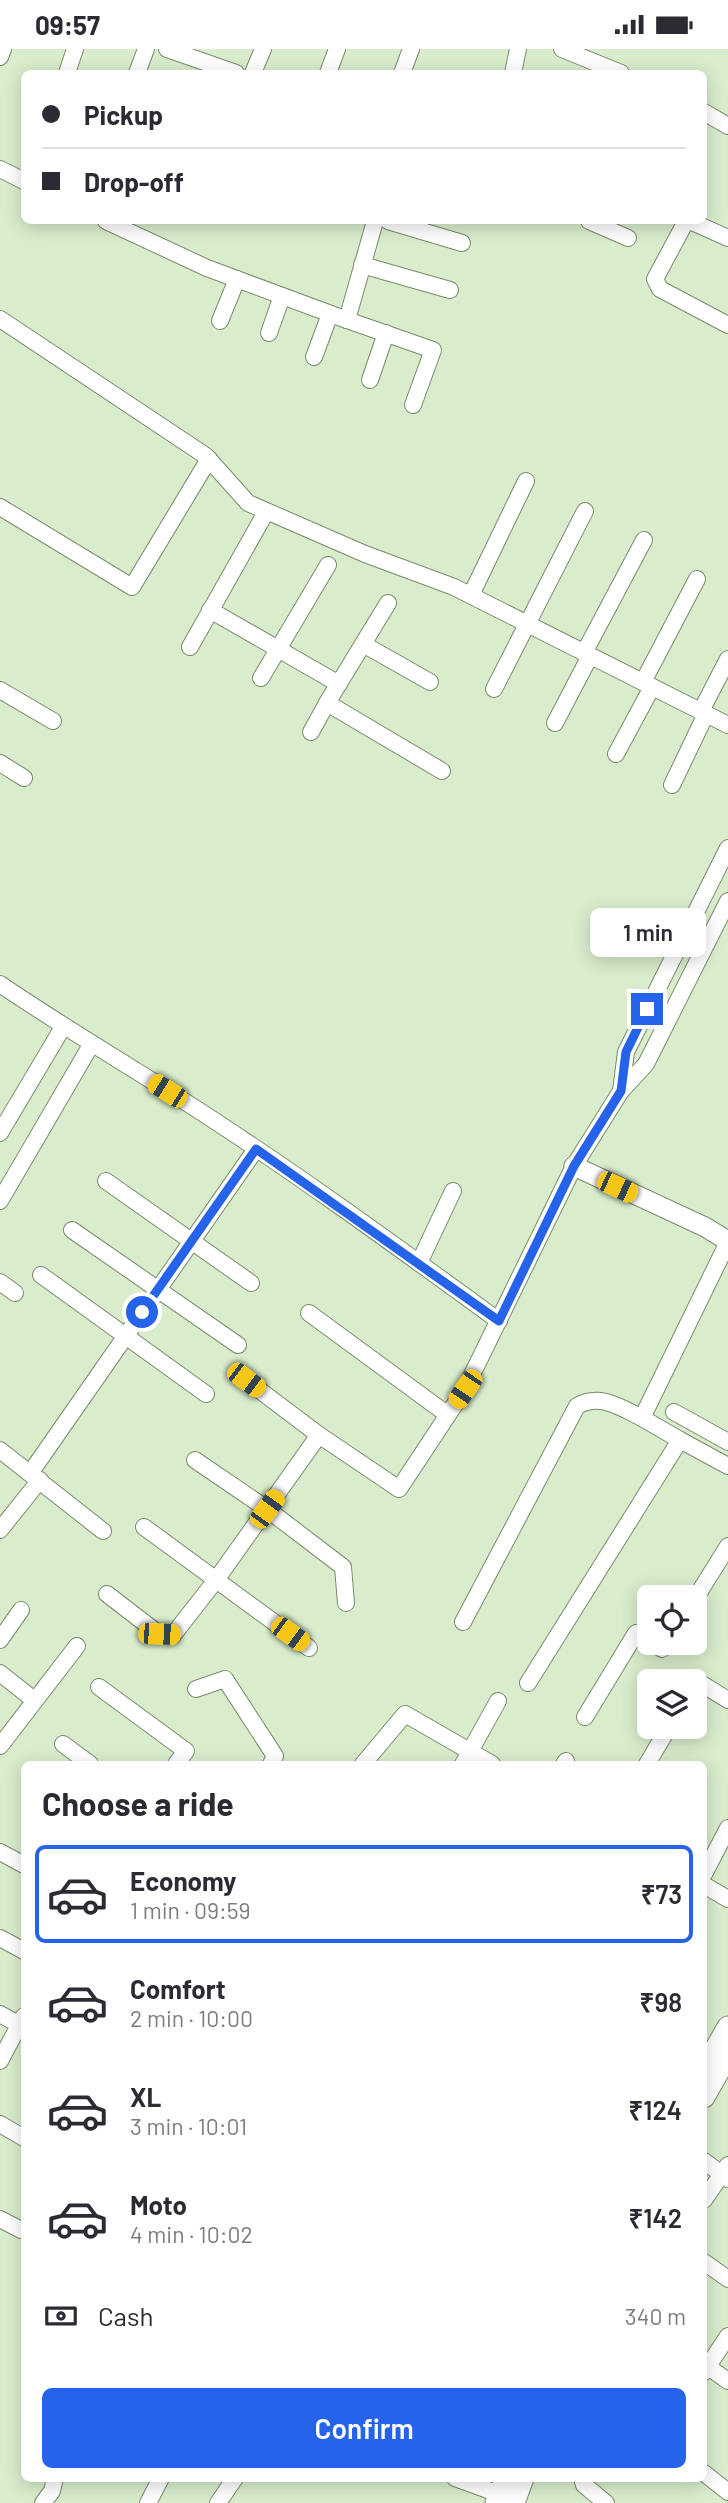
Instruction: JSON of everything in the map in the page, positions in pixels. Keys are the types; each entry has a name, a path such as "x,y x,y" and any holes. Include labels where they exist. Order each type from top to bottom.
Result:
{"main road":[{"path":"707,2081 711,2060 728,2027"},
{"path":"504,2495 519,2482"}],"street":[{"path":"0,57 3,49"},
{"path":"68,70 75,49"},
{"path":"138,70 146,49"},
{"path":"167,49 190,53 211,69"},
{"path":"254,70 262,49"},
{"path":"329,70 337,49"},
{"path":"403,70 411,49"},
{"path":"518,49 519,70"},
{"path":"562,49 614,70"},
{"path":"707,114 728,126"},
{"path":"0,169 21,180"},
{"path":"113,224 237,279 433,349 413,405"},
{"path":"347,320 373,224"},
{"path":"398,224 462,243"},
{"path":"596,224 628,238"},
{"path":"686,224 654,279 660,289 728,325"},
{"path":"696,224 728,239"},
{"path":"362,265 450,290"},
{"path":"220,321 237,279"},
{"path":"269,333 282,296"},
{"path":"314,357 330,314"},
{"path":"0,319 209,459 248,503 471,595 728,725"},
{"path":"370,380 386,333"},
{"path":"0,507 132,587 209,459"},
{"path":"471,595 526,481"},
{"path":"494,689 585,510"},
{"path":"190,647 266,512"},
{"path":"555,723 644,540"},
{"path":"261,678 328,565"},
{"path":"615,754 697,579"},
{"path":"311,732 388,603"},
{"path":"210,610 339,684"},
{"path":"363,644 430,682"},
{"path":"672,785 728,659"},
{"path":"0,690 53,721"},
{"path":"327,703 442,771"},
{"path":"0,763 24,778"},
{"path":"621,1091 626,1052 728,848"},
{"path":"246,1380 319,1435 399,1489 465,1389 574,1166 621,1091 646,1064 724,918 728,901"},
{"path":"698,907 724,918"},
{"path":"0,983 62,1027 256,1149 499,1321"},
{"path":"0,1133 62,1027"},
{"path":"0,1201 91,1045"},
{"path":"0,1530 127,1335 256,1149"},
{"path":"574,1166 705,1227 728,1242 642,1418"},
{"path":"106,1181 251,1283"},
{"path":"419,1263 453,1191"},
{"path":"72,1230 238,1345"},
{"path":"41,1275 206,1394"},
{"path":"0,1282 15,1293"},
{"path":"309,1313 448,1415"},
{"path":"463,1622 577,1406 590,1399 606,1401 728,1466"},
{"path":"674,1412 728,1442"},
{"path":"107,1594 159,1634 173,1635 216,1580 319,1435"},
{"path":"528,1683 680,1440"},
{"path":"0,1450 103,1531"},
{"path":"195,1460 267,1509 343,1567 346,1603"},
{"path":"144,1527 309,1648"},
{"path":"703,1585 728,1546"},
{"path":"0,1640 21,1610"},
{"path":"585,1717 637,1634"},
{"path":"0,1746 76,1646"},
{"path":"0,1673 34,1700"},
{"path":"196,1689 225,1679 275,1756 272,1761"},
{"path":"99,1687 186,1751 178,1761"},
{"path":"707,1687 728,1700"},
{"path":"366,1761 405,1714 466,1758 498,1701"},
{"path":"649,1761 662,1739"},
{"path":"63,1744 86,1761"},
{"path":"707,1868 728,1828"},
{"path":"0,1852 21,1859"},
{"path":"707,1887 728,1899"},
{"path":"0,1938 21,1949"},
{"path":"0,2014 21,2020"},
{"path":"0,2061 18,2044 21,2026"},
{"path":"0,2124 21,2136"},
{"path":"707,2163 726,2173 707,2196"},
{"path":"0,2219 21,2230"},
{"path":"707,2264 728,2279"},
{"path":"707,2364 728,2336"},
{"path":"707,2368 728,2381"},
{"path":"707,2475 728,2492"},
{"path":"43,2503 52,2491 54,2482"},
{"path":"148,2503 159,2482"},
{"path":"218,2503 233,2482"},
{"path":"467,2482 504,2495"},
{"path":"583,2482 606,2503"}],"route":[{"path":"142,1312 256,1149 499,1321 574,1166 621,1091 626,1052 647,1009"}]}
